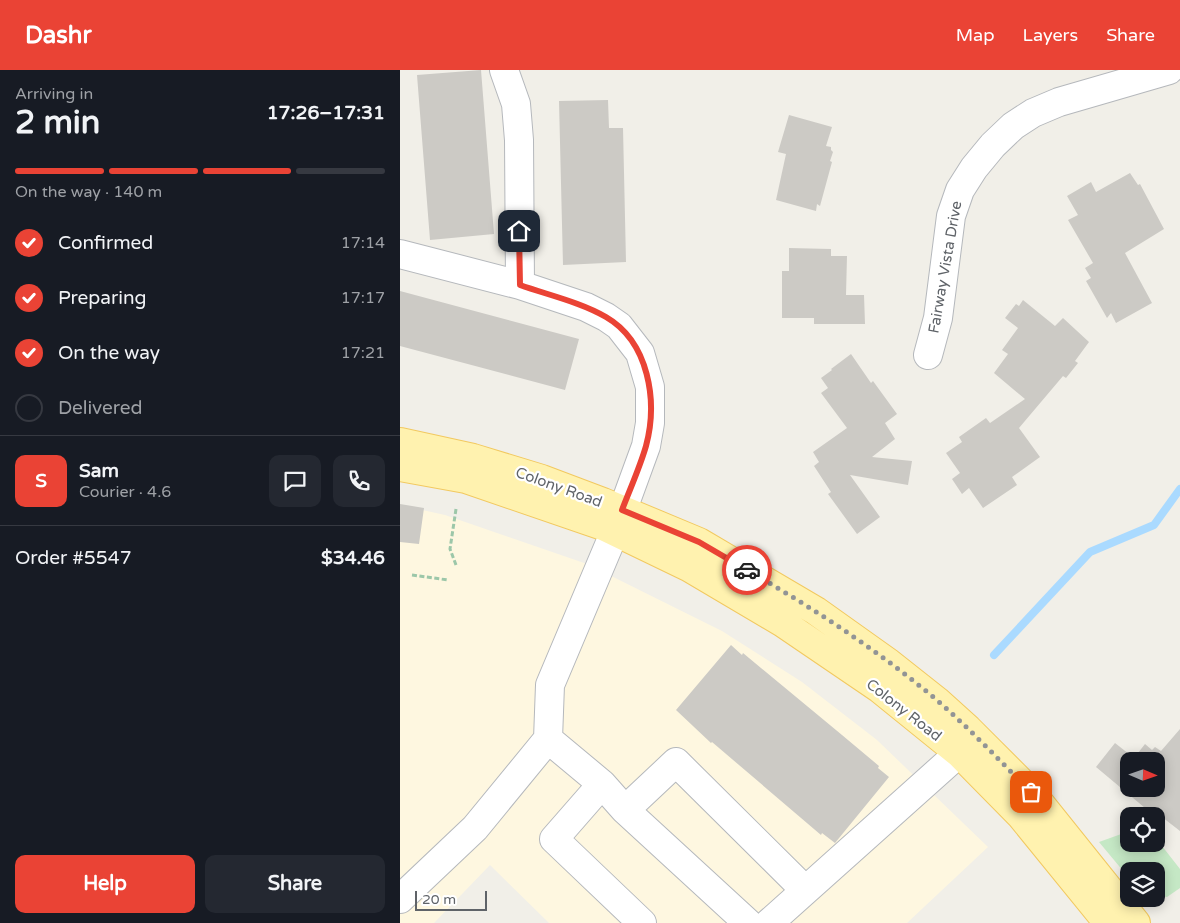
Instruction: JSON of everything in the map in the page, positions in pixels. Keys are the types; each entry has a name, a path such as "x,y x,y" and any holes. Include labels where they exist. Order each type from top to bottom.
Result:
{"main road":[{"name":"Colony Road","path":"400,442 473,458 542,479 618,521 690,568 783,622 880,689 959,753 1021,816 1108,923"},
{"name":"Colony Road","path":"400,467 466,480 699,542 791,595 889,663 937,701 968,729 1031,792 1136,923"}],"street":[{"path":"504,70 516,104 519,140 520,285"},
{"name":"Fairway Vista Drive","path":"928,355 938,318 951,216 960,190 974,168 993,145 1013,126 1033,113 1059,102 1169,70"},
{"path":"400,254 520,285 586,307 606,317 619,326 640,353 650,387 650,423 646,446 618,521 550,685 548,739 475,828 400,899"},
{"path":"548,739 602,784 625,810 748,923"},
{"path":"769,923 959,753"},
{"path":"625,810 676,762 805,890"},
{"path":"602,784 554,839 642,923"}],"path":[{"path":"456,509 450,549 456,564"},
{"path":"412,575 448,580"}],"shaded area":[{"path":"400,505 445,515 587,564 722,631 802,682 877,740 988,847 907,923 549,923 490,865 434,923 400,923"}],"green space":[{"path":"1120,834 1120,852 1165,852 1165,850 1180,869 1180,888 1165,897 1165,862 1120,862 1120,867 1099,842"}],"building":[{"path":"481,70 494,234 430,240 417,75"},
{"path":"608,100 609,128 623,128 626,262 563,265 559,101"},
{"path":"789,115 832,127 826,146 831,147 833,152 830,161 832,162 820,206 817,204 816,211 776,200 786,154 778,152"},
{"path":"1130,173 1138,185 1140,184 1164,229 1125,253 1152,303 1116,323 1111,313 1107,318 1086,281 1091,278 1085,268 1093,263 1068,220 1078,215 1067,196 1091,182 1096,192"},
{"path":"789,248 831,249 831,256 847,256 846,295 864,295 865,324 814,324 814,318 782,318 782,271 789,271"},
{"path":"400,291 579,339 565,390 400,346"},
{"path":"1023,300 1055,326 1063,318 1089,342 1075,361 1078,363 1066,378 1063,376 1019,428 1040,457 1012,477 1017,485 983,508 969,488 962,494 952,479 960,473 946,453 962,442 959,437 986,418 990,423 1025,399 994,373 1008,354 1002,350 1018,328 1005,318 1016,304 1019,306"},
{"path":"851,354 871,383 873,381 897,414 885,423 895,439 872,457 912,461 908,485 850,475 880,517 857,534 828,494 831,492 814,466 819,462 813,452 847,428 821,393 828,388 821,378"},
{"path":"400,504 424,508 419,544 400,542"},
{"path":"731,645 842,735 879,766 878,768 889,777 835,843 822,833 821,835 711,743 676,710"},
{"path":"1180,729 1180,831 1165,819 1165,807 1144,807 1133,798 1165,798 1165,752 1139,752 1145,744 1152,750 1155,747 1161,751"},
{"path":"1115,743 1126,752 1120,752 1120,787 1096,767"}],"waterway":[{"path":"994,655 1090,552 1154,525 1180,489"}],"way so far":[{"path":"747,570 791,595 889,663 937,701 968,729 1031,792"}],"route":[{"path":"519,231 520,285 586,307 606,317 619,326 640,353 650,387 650,423 646,446 622,510 699,542 747,570"}]}
